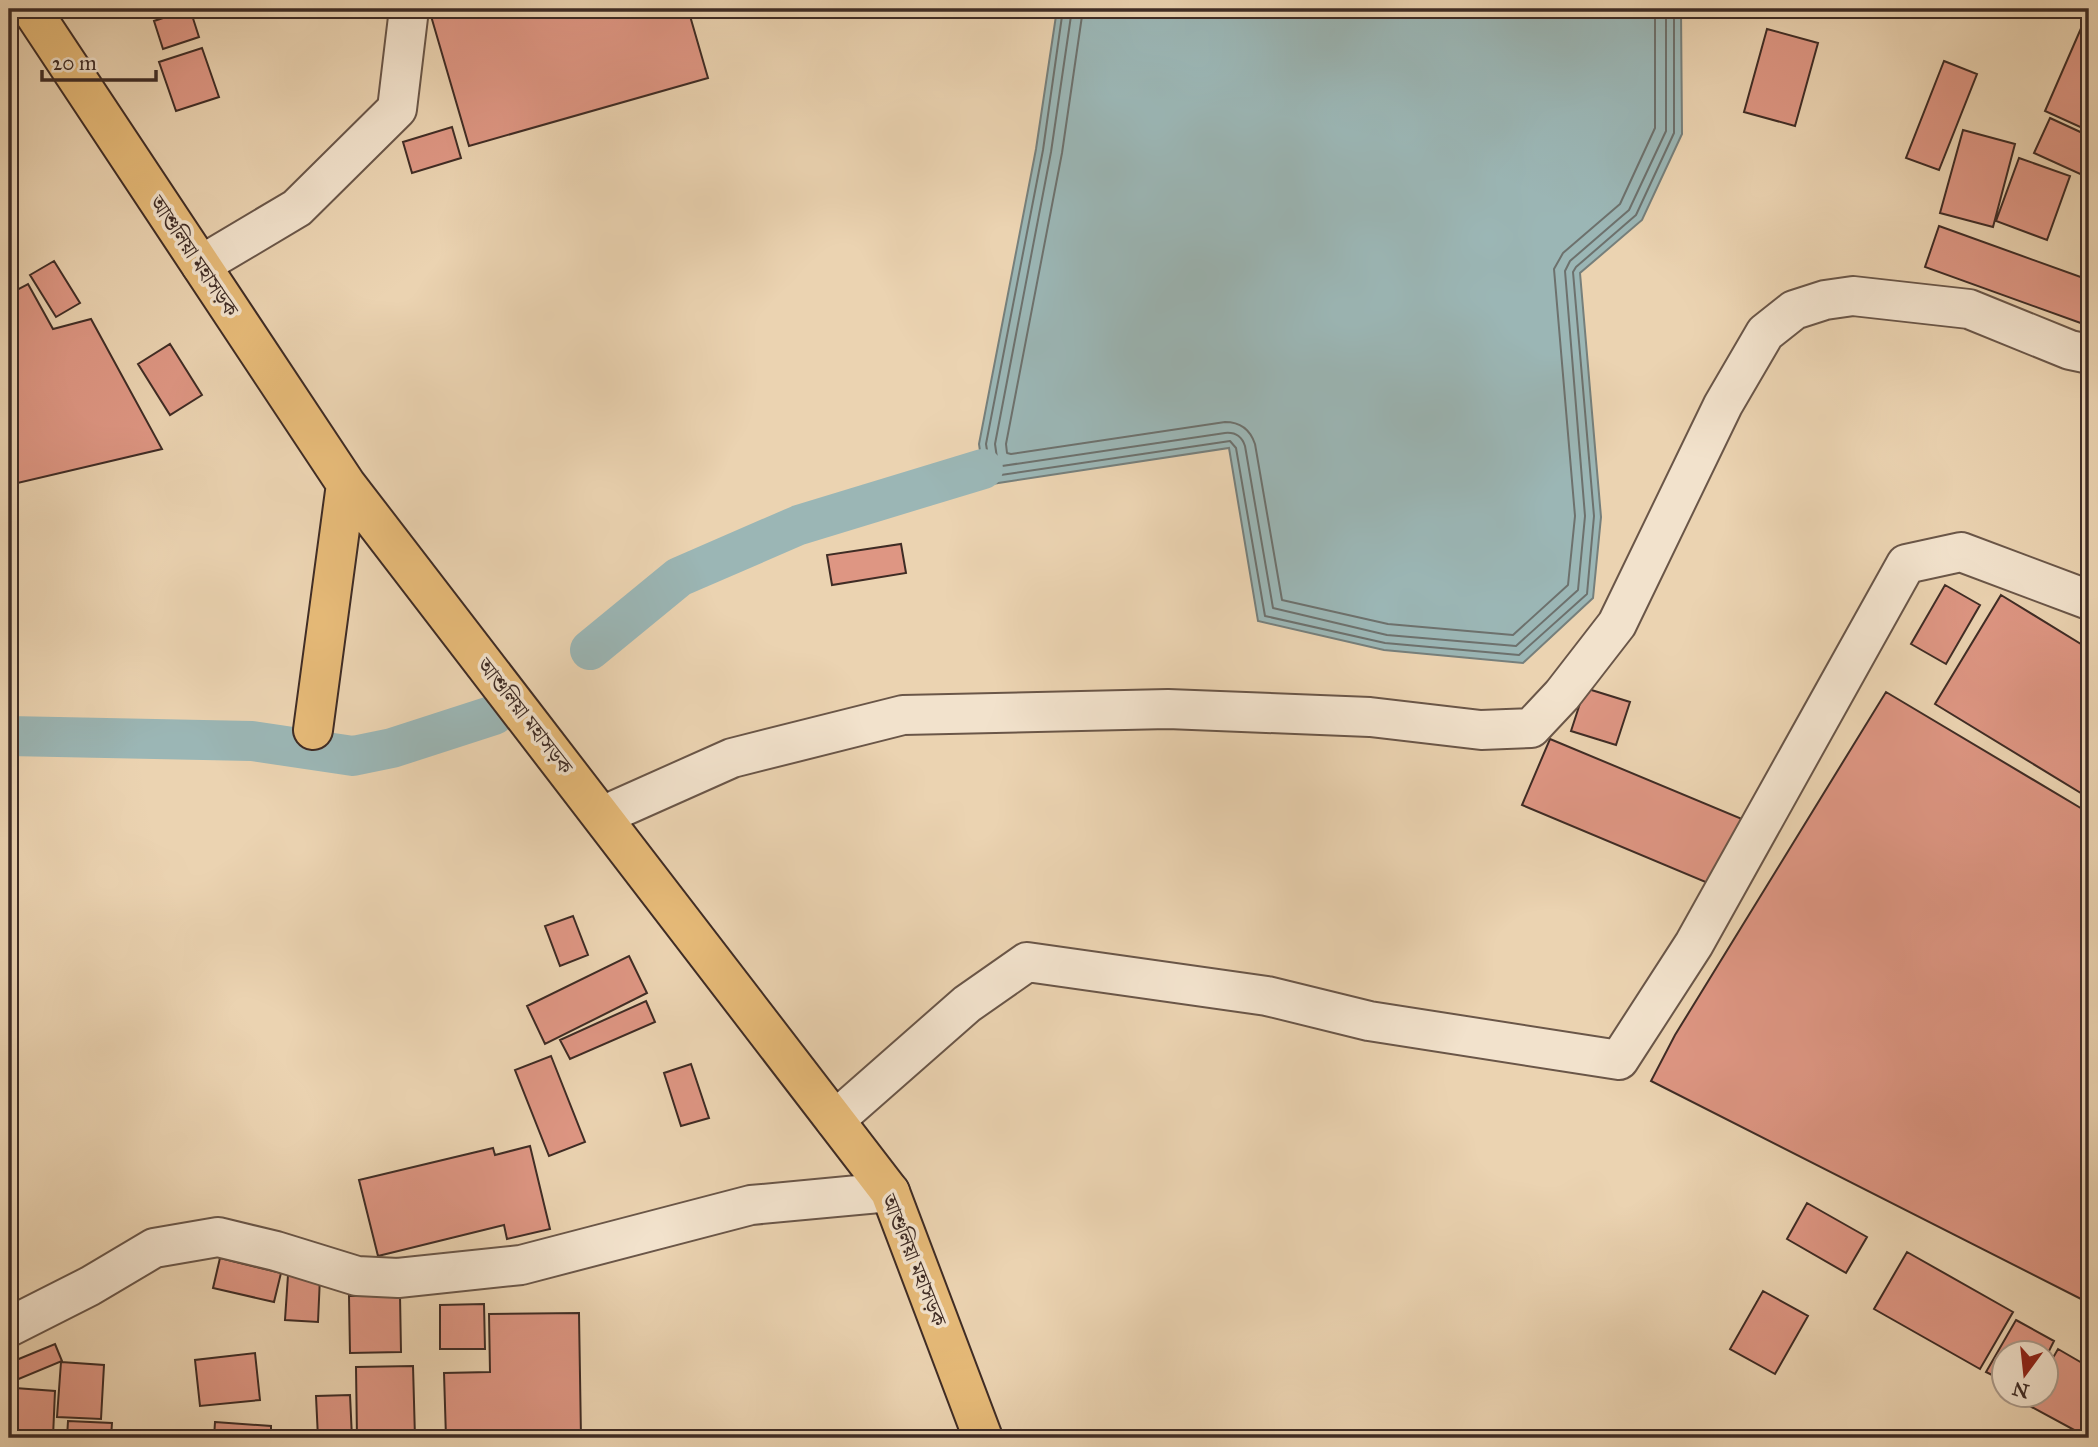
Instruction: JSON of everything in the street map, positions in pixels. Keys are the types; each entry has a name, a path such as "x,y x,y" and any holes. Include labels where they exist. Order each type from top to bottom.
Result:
{"highway":[{"name":"আশুলিয়া মহাসড়ক","path":"30,9 346,484 890,1192 983,1438"},
{"path":"313,730 346,484"}],"street":[{"path":"201,265 296,208 397,108 409,9"},
{"path":"602,816 732,758 903,715 1168,709 1370,717 1481,730 1531,728 1562,695 1616,624 1723,405 1765,333 1794,310 1825,300 1853,296 1969,309 2070,350 2089,354"},
{"path":"835,1120 967,1004 1027,961 1267,996 1369,1021 1619,1060 1694,944 1906,564 1961,552 2089,600"},
{"path":"9,1327 90,1286 154,1248 218,1237 276,1251 356,1276 397,1278 521,1265 751,1205 890,1192"}],"water":[{"path":"1057,9 1681,9 1682,134 1642,220 1580,273 1601,517 1593,598 1523,663 1384,650 1258,621 1229,448 985,485 979,444 1036,149"}],"building":[{"path":"190,9 199,37 163,49 154,21"},
{"path":"455,9 688,9 708,78 469,146 431,16"},
{"path":"2089,10 2089,131 2045,111"},
{"path":"1767,29 1818,43 1795,126 1744,112"},
{"path":"202,48 219,97 176,111 159,62"},
{"path":"1944,61 1977,74 1939,170 1906,158"},
{"path":"2050,118 2089,136 2089,178 2034,153"},
{"path":"452,127 461,158 412,173 403,142"},
{"path":"1963,130 2015,144 1993,227 1940,213"},
{"path":"2019,158 2070,176 2047,240 1996,221"},
{"path":"1939,226 2089,280 2089,326 1925,267"},
{"path":"54,261 80,303 56,317 30,275"},
{"path":"28,284 53,329 91,319 162,449 9,485 9,294"},
{"path":"170,344 202,395 170,415 138,364"},
{"path":"901,544 906,573 832,585 827,555"},
{"path":"1945,585 1980,605 1946,664 1911,644"},
{"path":"2001,595 2089,649 2089,798 1935,704"},
{"path":"1585,688 1630,702 1616,745 1571,731"},
{"path":"1886,692 2089,813 2089,1303 1651,1081 1675,1035"},
{"path":"1550,739 1742,819 1715,886 1522,805"},
{"path":"573,916 588,955 560,966 545,926"},
{"path":"629,956 647,993 545,1044 527,1006"},
{"path":"646,1001 655,1022 570,1059 560,1040"},
{"path":"551,1056 585,1142 549,1156 515,1070"},
{"path":"691,1064 709,1118 681,1126 664,1073"},
{"path":"530,1146 550,1229 507,1239 504,1225 378,1256 359,1180 493,1148 495,1155"},
{"path":"1807,1203 1867,1237 1846,1273 1787,1239"},
{"path":"1907,1252 2013,1312 1998,1338 1990,1338 1990,1352 1980,1369 1874,1309"},
{"path":"220,1258 281,1273 274,1302 213,1288"},
{"path":"288,1275 320,1277 318,1322 285,1320"},
{"path":"1763,1291 1808,1316 1775,1374 1730,1349"},
{"path":"400,1295 401,1352 350,1353 349,1296"},
{"path":"484,1304 485,1349 440,1349 440,1305"},
{"path":"579,1313 581,1438 446,1438 444,1373 490,1372 489,1314"},
{"path":"2016,1320 2049,1338 2006,1338"},
{"path":"55,1344 62,1361 9,1383 9,1363"},
{"path":"2060,1350 2089,1367 2089,1438 2033,1408 2060,1408"},
{"path":"255,1353 260,1400 200,1406 195,1360"},
{"path":"61,1362 104,1365 101,1419 57,1417"},
{"path":"413,1366 415,1438 357,1438 356,1367"},
{"path":"15,1388 55,1391 53,1437 12,1435"},
{"path":"350,1395 352,1438 318,1438 316,1396"},
{"path":"68,1421 112,1423 111,1438 67,1438"},
{"path":"215,1422 271,1426 271,1438 214,1438"}],"waterway":[{"path":"590,650 679,577 799,525 983,469"},
{"path":"9,736 252,741 353,756 392,748 494,715"}]}
